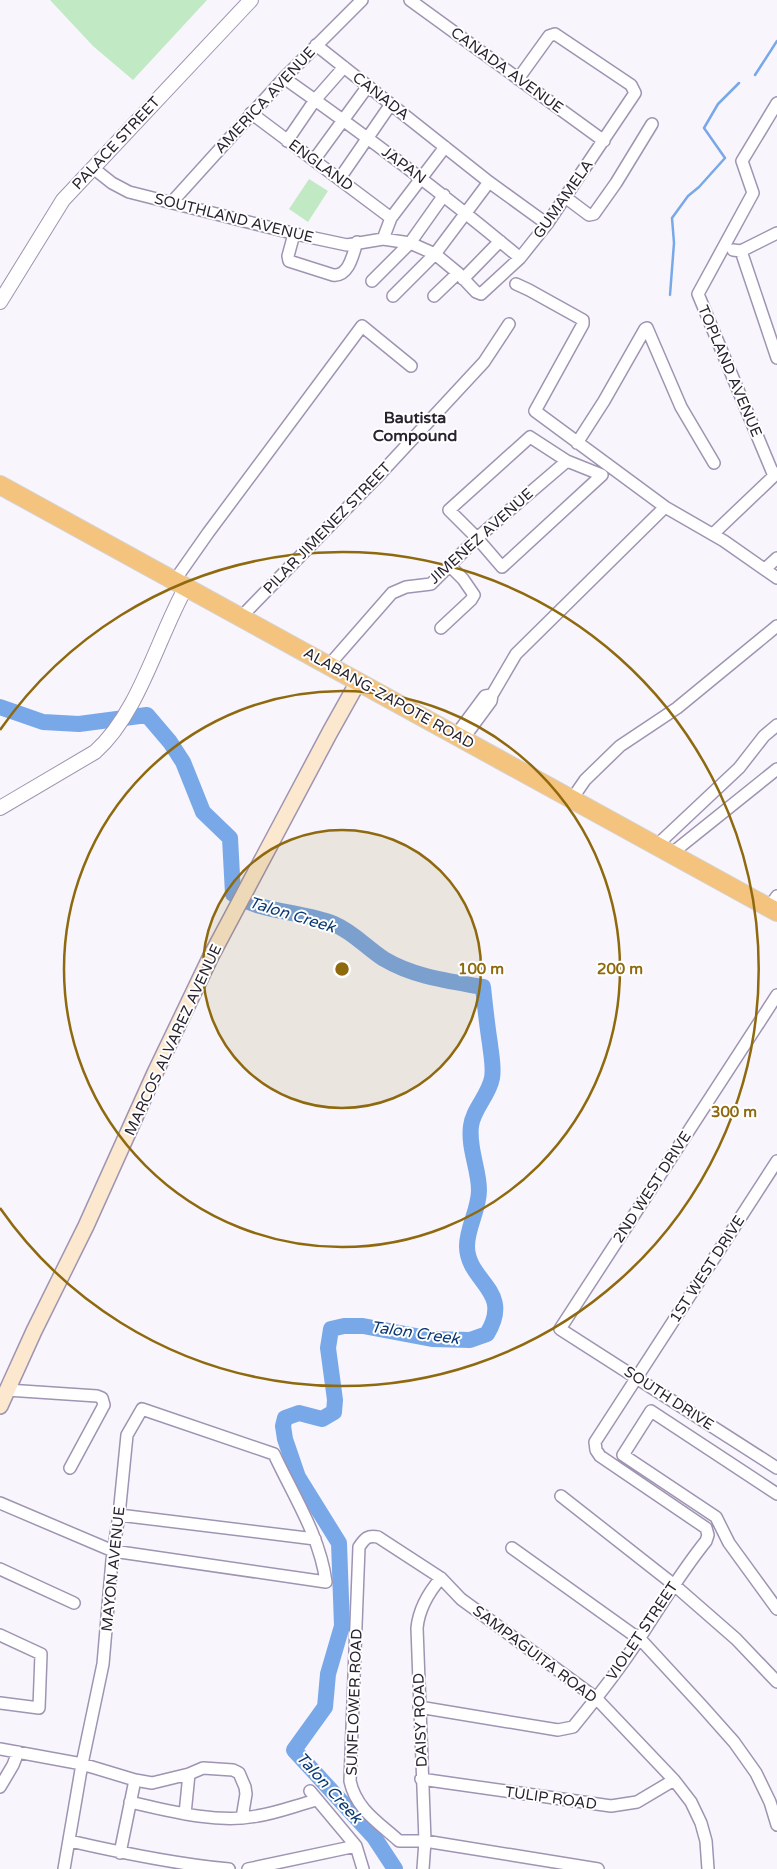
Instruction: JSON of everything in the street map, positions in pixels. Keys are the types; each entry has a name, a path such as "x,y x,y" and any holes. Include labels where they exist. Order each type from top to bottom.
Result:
{"highway":[{"name":"ALABANG-ZAPOTE ROAD","path":"0,485 664,850 774,905"}],"main road":[{"name":"MARCOS ALVAREZ AVENUE","path":"0,1406 34,1331 86,1226 154,1074 211,956 358,682"}],"street":[{"name":"PALACE STREET","path":"0,302 63,200 251,0"},
{"name":"AMERICA AVENUE","path":"172,202 251,113 362,0"},
{"name":"CANADA AVENUE","path":"416,2 604,141"},
{"name":"GUMAMELA","path":"482,294 520,258 547,224 634,95 634,89 631,85 555,34 549,36 518,79"},
{"name":"CANADA","path":"316,45 489,182 547,224"},
{"path":"287,141 315,100 344,67"},
{"name":"JAPAN","path":"284,78 422,178 520,258"},
{"path":"314,160 342,119 368,86"},
{"name":"TOPLAND AVENUE","path":"713,534 776,474 698,294 753,193 742,161 777,103"},
{"path":"340,178 391,104"},
{"name":"ENGLAND","path":"251,113 391,218"},
{"path":"565,197 589,215 594,214 616,183 652,124"},
{"path":"382,239 391,218 445,147"},
{"name":"SOUTHLAND AVENUE","path":"93,168 112,183 129,192 294,234 347,245 382,239 410,243 435,254 461,276 476,292 482,294"},
{"path":"393,296 435,254 489,182"},
{"path":"372,281 410,243 444,195"},
{"path":"724,248 741,251 777,233"},
{"path":"294,234 288,256 289,262 334,275 345,272 357,242"},
{"path":"434,296 461,276 500,241"},
{"path":"741,251 777,358"},
{"path":"516,284 583,320 583,324 535,412 665,508 713,534 777,578"},
{"name":"PILAR JIMENEZ STREET","path":"241,617 382,473 484,362 509,324"},
{"path":"0,808 95,752 108,741 130,704 181,584 208,533 362,326 410,366"},
{"path":"578,443 647,328 681,407 714,463"},
{"path":"530,438 567,460 602,474 502,567 477,538 449,510 530,438"},
{"name":"JIMENEZ AVENUE","path":"329,665 392,593 406,587 431,584 477,538 567,460"},
{"path":"459,737 485,696 492,695 516,654 665,508"},
{"path":"765,569 777,558"},
{"path":"441,628 474,595 463,579 449,565"},
{"path":"572,799 585,780 620,746 677,708 777,626"},
{"path":"664,850 739,768 764,736 777,725"},
{"path":"664,850 777,769"},
{"name":"2ND WEST DRIVE","path":"560,1329 777,995"},
{"name":"1ST WEST DRIVE","path":"706,1528 600,1456 596,1450 596,1442 777,1161"},
{"name":"SOUTH DRIVE","path":"560,1329 777,1468"},
{"path":"7,1390 97,1396 102,1398 104,1405 70,1468"},
{"name":"MAYON AVENUE","path":"64,1869 82,1764 103,1664 126,1435 142,1409 274,1454 315,1539"},
{"path":"777,1494 651,1411 623,1455 716,1517 729,1543 777,1609"},
{"path":"561,1496 673,1584 736,1639 777,1682"},
{"path":"0,1503 114,1551 326,1582 322,1557 315,1539 119,1515"},
{"name":"VIOLET STREET","path":"419,1706 565,1730 573,1727 639,1638 673,1584 706,1541 708,1535 706,1528"},
{"name":"SUNFLOWER ROAD","path":"378,1537 370,1536 364,1539 359,1547 350,1781 353,1792 361,1807 398,1841 425,1841 598,1869"},
{"name":"SAMPAGUITA ROAD","path":"378,1537 441,1578 461,1599 596,1698 674,1780 691,1802 701,1823 706,1841 708,1869"},
{"path":"512,1548 639,1638 734,1742 756,1772 770,1802 777,1825"},
{"path":"0,1569 74,1603"},
{"name":"DAISY ROAD","path":"423,1869 425,1841 416,1628 418,1614 430,1590 441,1578"},
{"path":"0,1635 41,1654 39,1708 0,1703"},
{"path":"0,1749 82,1764 135,1780 152,1783 189,1774 202,1768 229,1769 239,1773 242,1778 246,1794 242,1818"},
{"path":"0,1787 18,1752"},
{"path":"185,1814 189,1774"},
{"name":"TULIP ROAD","path":"422,1779 611,1806 637,1802 674,1780"},
{"path":"120,1853 135,1780"},
{"path":"130,1802 185,1814 242,1818 257,1816 313,1796 356,1846 363,1869"},
{"path":"70,1840 120,1853 229,1869"},
{"path":"248,1869 356,1846"}],"green space":[{"path":"50,0 207,0 133,80 93,46"},
{"path":"309,179 328,191 308,222 289,209"}],"waterway":[{"path":"755,75 777,41"},
{"path":"670,295 674,243 672,218 688,196 699,187 725,158 704,128 718,104 739,83"},
{"name":"Talon Creek","path":"0,707 43,722 79,724 147,715 170,742 183,762 203,812 230,838 233,894 256,905 309,916 334,924 347,931 384,959 407,970 432,978 483,987 493,1074 488,1090 472,1120 471,1126 470,1134 479,1190 467,1246 469,1258 474,1269 493,1296 495,1307 494,1319 487,1334 470,1340 432,1339 363,1326 344,1326 331,1329 328,1348 335,1400 334,1412 322,1419 299,1413 285,1418 283,1426 285,1439 298,1477 339,1543 342,1626 328,1674 325,1707 294,1750 374,1837 395,1869"}],"district":[{"name":"Bautista Compound","path":"415,427"}]}
